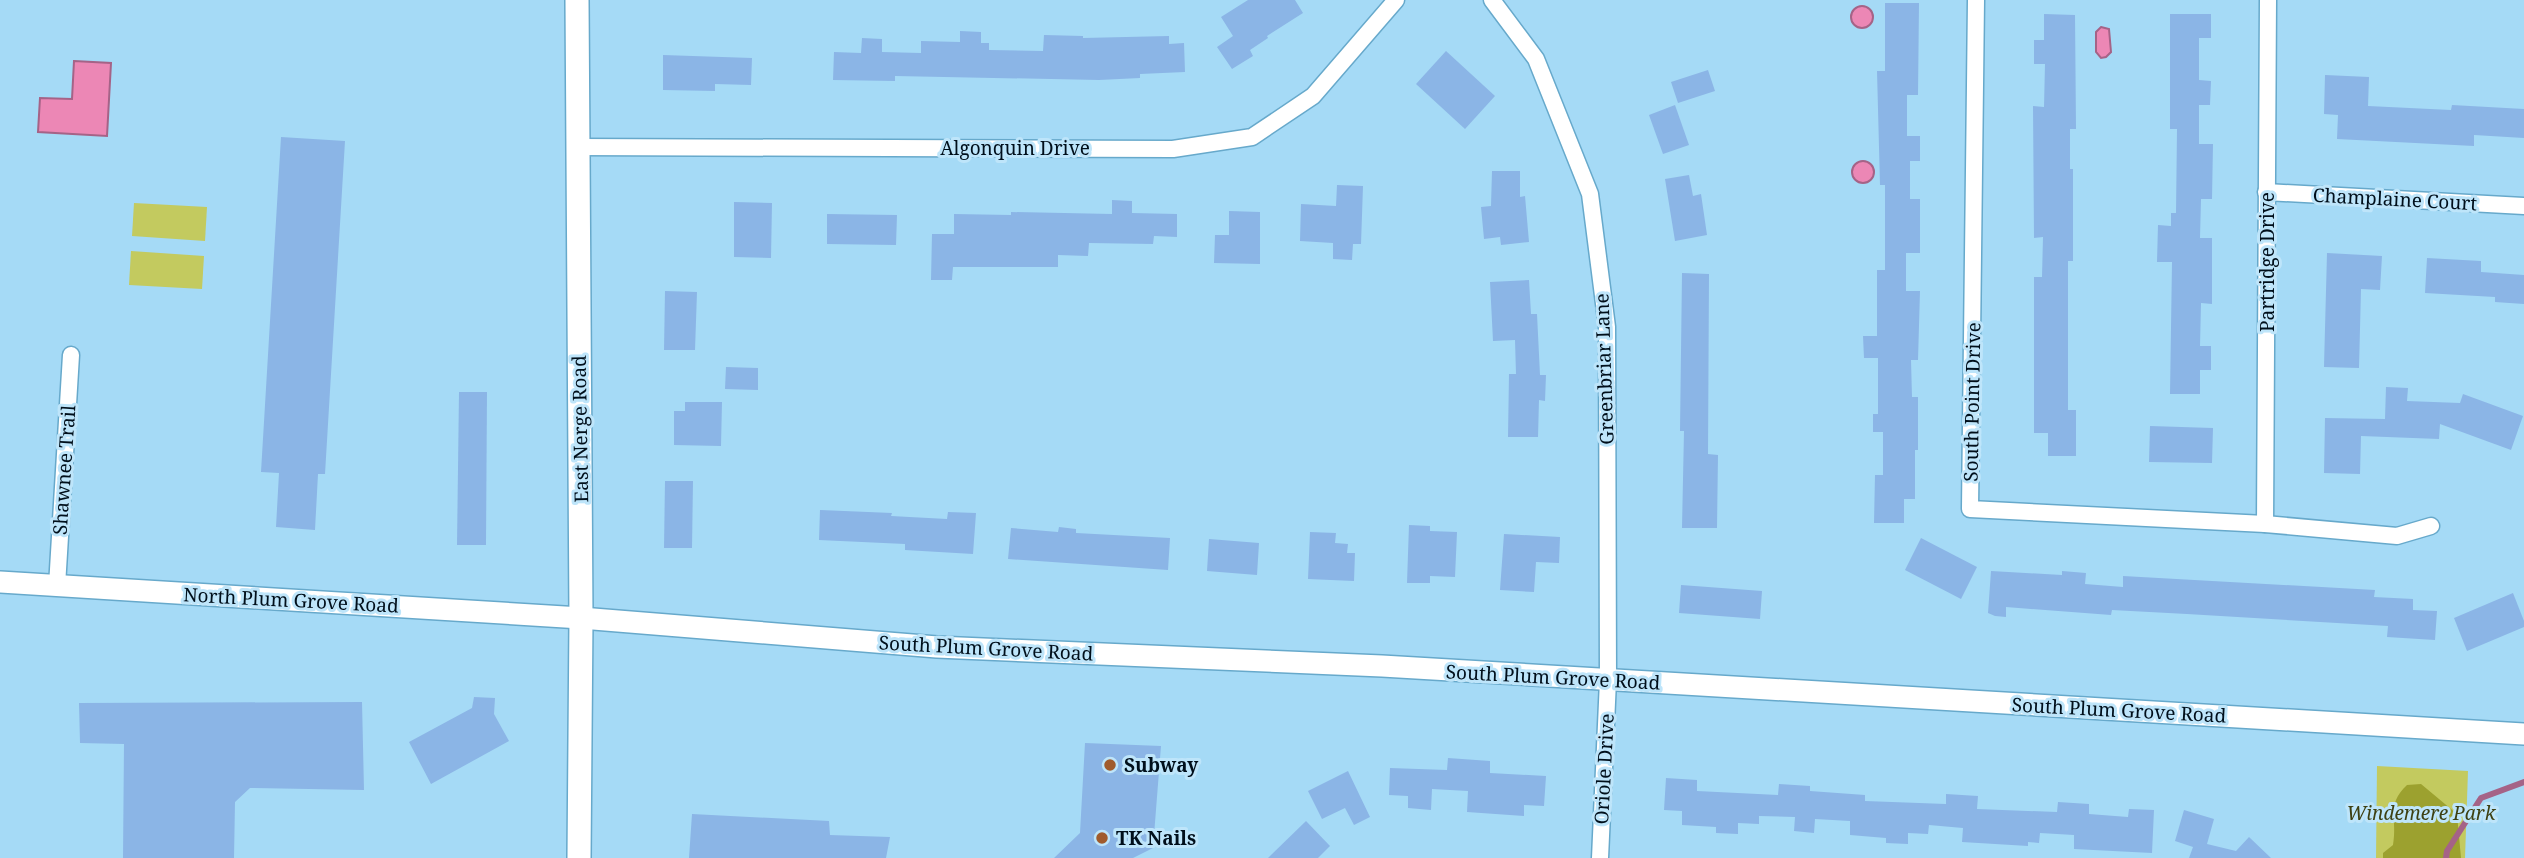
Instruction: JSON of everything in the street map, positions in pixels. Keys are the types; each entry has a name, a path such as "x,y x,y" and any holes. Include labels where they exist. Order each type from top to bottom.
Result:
{"main road":[{"name":"East Nerge Road","path":"577,0 582,618 579,858"}],"street":[{"name":"Algonquin Drive","path":"577,147 1173,149 1252,137 1313,96 1396,0"},
{"name":"Greenbriar Lane","path":"1492,0 1536,59 1590,194 1607,327 1608,680"},
{"name":"South Point Drive","path":"1976,0 1970,509 2265,524"},
{"name":"Partridge Drive","path":"2265,524 2268,0"},
{"name":"Champlaine Court","path":"2266,192 2524,206"},
{"name":"Shawnee Trail","path":"57,586 71,355"},
{"path":"2265,524 2397,536 2431,526"},
{"name":"North Plum Grove Road","path":"0,582 582,618"},
{"name":"South Plum Grove Road","path":"582,618 937,647 1382,666 2524,734"},
{"name":"Oriole Drive","path":"1600,858 1608,680"}],"green space":[{"path":"134,203 207,207 205,241 132,236"},
{"path":"131,251 204,256 202,289 129,285"},
{"name":"Windemere Park","path":"2377,766 2468,771 2465,858 2376,858"},
{"path":"2421,784 2457,814 2461,858 2383,858 2383,853 2393,845 2396,799 2407,785"}],"shaded area":[{"path":"1862,6 1870,9 1873,17 1870,25 1862,28 1854,25 1851,17 1854,9"},
{"path":"2101,27 2109,29 2111,52 2101,58 2096,52 2096,32"},
{"path":"74,61 111,63 107,136 38,132 40,98 72,99"},
{"path":"1863,161 1871,164 1874,172 1871,180 1863,183 1855,180 1852,172 1855,164"}],"building":[{"path":"1248,0 1295,0 1303,13 1267,36 1268,38 1250,50 1253,56 1232,69 1217,47 1233,36 1221,17"},
{"path":"1885,3 1919,3 1918,95 1907,95 1907,136 1920,136 1920,161 1910,161 1910,199 1920,199 1920,253 1906,253 1906,291 1920,291 1918,360 1911,360 1912,397 1918,397 1918,450 1915,450 1915,499 1904,499 1904,523 1874,523 1875,475 1883,475 1883,432 1873,432 1873,414 1878,414 1878,358 1864,358 1863,336 1877,336 1877,270 1885,270 1885,185 1880,185 1877,71 1885,71"},
{"path":"2044,14 2075,15 2076,129 2070,129 2073,261 2068,261 2068,410 2076,410 2076,456 2048,456 2048,433 2034,433 2034,277 2042,277 2043,237 2034,238 2033,106 2044,107 2045,64 2034,64 2034,40 2044,40"},
{"path":"2170,14 2211,14 2211,38 2199,38 2199,80 2211,81 2210,105 2199,105 2199,144 2213,144 2212,199 2201,199 2200,238 2212,238 2212,304 2201,303 2200,346 2211,346 2211,370 2200,370 2200,394 2170,394 2172,262 2157,262 2158,225 2171,226 2171,213 2176,213 2177,129 2170,129"},
{"path":"960,31 981,32 981,43 989,43 989,50 1043,51 1044,35 1083,38 1169,36 1169,44 1184,43 1185,72 1140,74 1140,78 1099,80 895,76 895,81 833,80 834,52 861,53 862,38 882,39 882,52 921,53 921,41 960,42"},
{"path":"1446,51 1495,96 1465,129 1416,84"},
{"path":"663,55 752,58 751,85 715,84 715,91 663,90"},
{"path":"1708,70 1715,91 1678,103 1671,82"},
{"path":"2325,75 2369,77 2368,106 2451,110 2452,105 2524,109 2524,138 2474,135 2474,146 2337,139 2338,115 2324,114"},
{"path":"1675,105 1689,145 1663,154 1649,115"},
{"path":"281,137 345,141 325,474 318,474 315,530 276,527 279,473 261,472"},
{"path":"1492,171 1520,171 1520,197 1525,196 1529,242 1501,245 1500,237 1484,239 1481,207 1491,206"},
{"path":"1689,175 1693,196 1701,194 1707,235 1675,241 1665,179"},
{"path":"1337,185 1363,186 1361,244 1353,244 1352,260 1333,259 1333,243 1300,241 1301,204 1336,206"},
{"path":"1112,200 1132,201 1132,213 1177,214 1177,237 1154,236 1153,244 1089,243 1088,256 1058,255 1058,267 953,267 952,280 931,280 932,234 954,234 954,214 1112,214"},
{"path":"734,202 772,203 771,258 734,257"},
{"path":"1229,211 1260,212 1260,264 1214,263 1215,235 1229,235"},
{"path":"827,214 897,215 896,245 827,244"},
{"path":"2327,253 2382,256 2380,290 2361,289 2359,368 2324,367"},
{"path":"2427,258 2481,261 2481,272 2524,275 2524,304 2495,302 2495,297 2425,293"},
{"path":"1682,273 1709,274 1708,454 1718,455 1717,528 1682,528"},
{"path":"1529,280 1531,314 1537,314 1540,375 1546,375 1545,401 1539,400 1538,437 1508,437 1509,374 1516,374 1515,340 1493,341 1490,282"},
{"path":"665,291 697,292 695,350 664,350"},
{"path":"726,367 758,368 758,390 725,389"},
{"path":"2386,387 2408,388 2407,401 2460,403 2463,394 2523,416 2511,450 2440,424 2439,439 2361,436 2360,474 2324,473 2325,418 2385,419"},
{"path":"459,392 487,392 486,545 457,545"},
{"path":"685,402 722,402 721,446 674,445 674,411 685,411"},
{"path":"2150,426 2213,428 2212,463 2149,462"},
{"path":"665,481 693,481 692,548 664,548"},
{"path":"820,510 947,519 948,512 976,513 973,554 905,550 905,544 819,540"},
{"path":"1409,525 1430,526 1430,531 1457,532 1455,577 1430,576 1430,583 1407,583"},
{"path":"1059,527 1076,529 1076,533 1170,538 1168,570 1008,559 1011,528 1058,532"},
{"path":"1310,532 1336,533 1335,543 1348,544 1347,553 1355,553 1354,581 1308,579"},
{"path":"1504,534 1560,537 1559,563 1536,562 1534,592 1500,590"},
{"path":"1921,538 1977,567 1961,599 1905,570"},
{"path":"1209,539 1259,543 1257,575 1207,571"},
{"path":"1991,571 2062,575 2062,571 2086,573 2085,584 2123,587 2123,576 2375,590 2374,597 2413,599 2413,610 2437,611 2435,640 2387,637 2388,626 2187,614 2112,610 2111,615 2006,607 2006,617 1995,616 1988,613"},
{"path":"1681,585 1762,591 1760,619 1679,613"},
{"path":"2513,593 2524,627 2467,651 2454,618"},
{"path":"474,697 495,698 494,714 509,741 431,784 409,742 472,708"},
{"path":"362,702 364,790 250,788 235,802 234,858 123,858 124,744 80,743 79,703"},
{"path":"1085,743 1161,746 1153,848 1133,858 1054,858 1080,833"},
{"path":"1448,758 1490,761 1490,773 1546,776 1544,806 1524,805 1524,816 1467,812 1468,791 1432,789 1431,810 1408,808 1408,796 1389,795 1390,768 1447,770"},
{"path":"1348,771 1370,817 1354,825 1345,808 1322,819 1308,791"},
{"path":"1666,778 1697,780 1697,791 1778,795 1779,784 1810,786 1810,791 1865,795 1865,801 1946,804 1946,794 1978,796 1977,809 2057,812 2058,802 2089,804 2089,814 2128,817 2129,809 2154,810 2152,853 2074,849 2074,835 2040,833 2039,843 2028,842 2028,846 1962,842 1963,828 1929,825 1928,834 1908,833 1908,844 1886,843 1886,838 1850,835 1850,821 1815,819 1814,833 1794,831 1795,817 1759,816 1759,824 1738,823 1738,834 1716,833 1716,827 1682,825 1682,811 1664,810"},
{"path":"2184,810 2214,819 2207,844 2236,851 2249,837 2271,858 2189,858 2193,847 2175,841"},
{"path":"692,814 829,821 830,835 890,837 886,858 689,858"},
{"path":"1306,821 1330,846 1318,858 1268,858"}],"waterway":[{"path":"2446,858 2447,851 2481,798 2524,782"}],"place":[{"name":"Subway","path":"1110,765"},
{"name":"TK Nails","path":"1102,838"}]}
